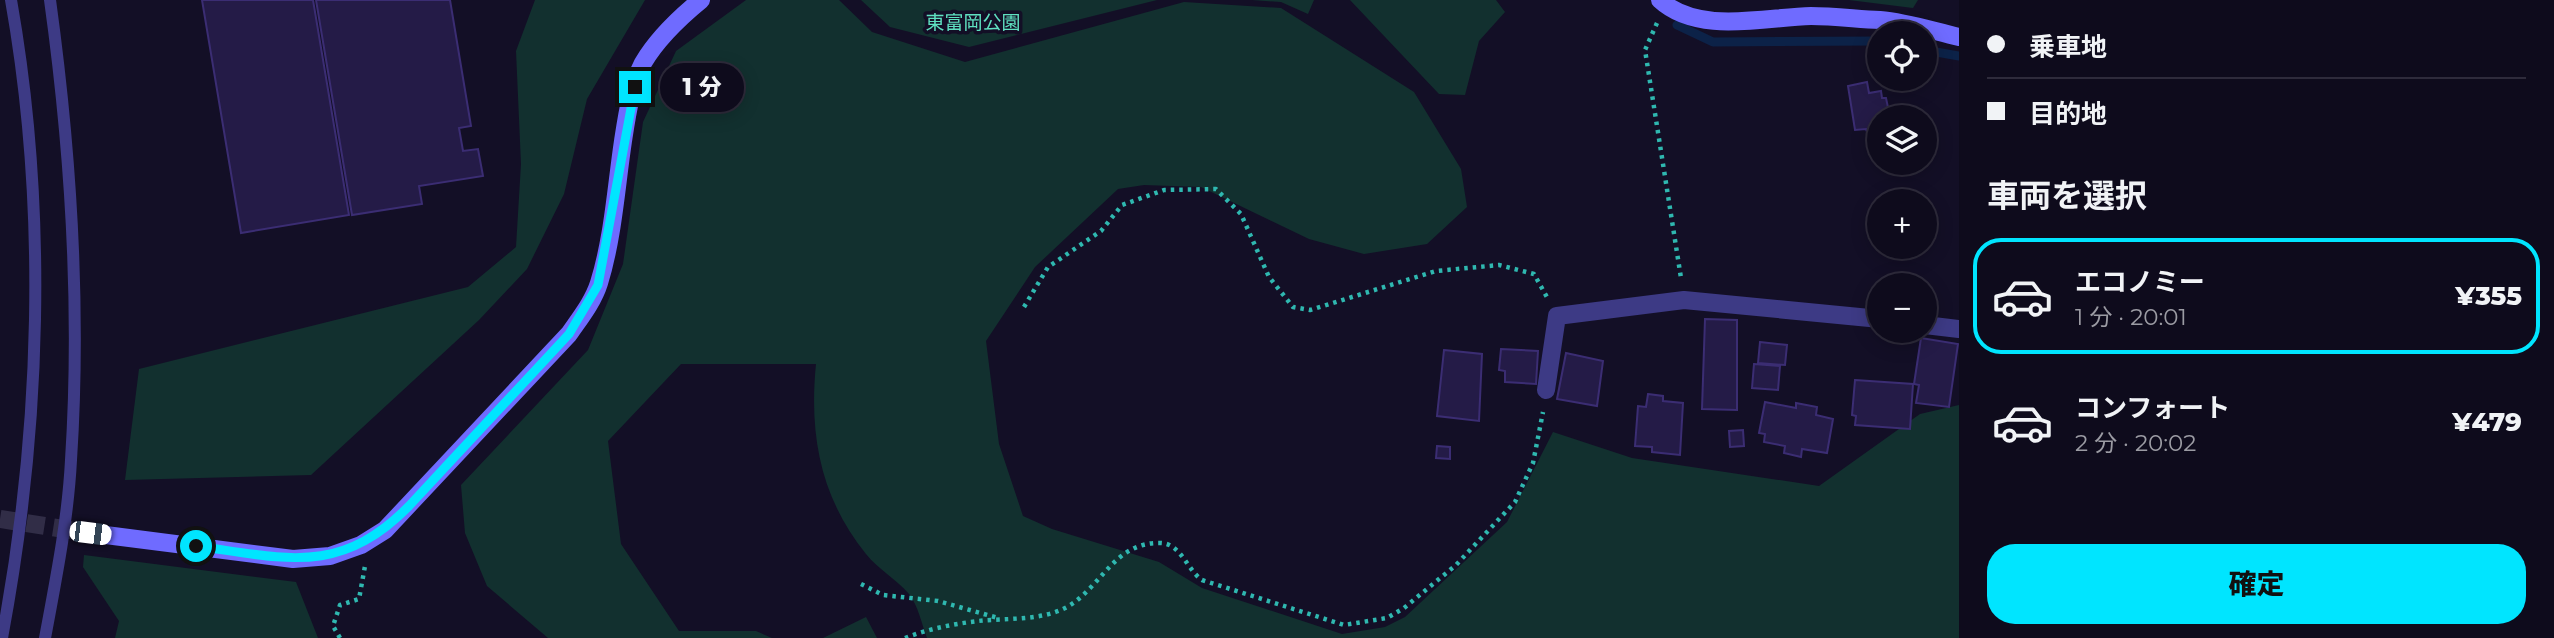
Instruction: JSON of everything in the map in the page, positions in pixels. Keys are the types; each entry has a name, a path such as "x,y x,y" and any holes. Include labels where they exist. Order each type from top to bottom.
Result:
{"street":[{"path":"90,533 293,559 330,556 361,545 385,530 569,334 584,313 598,285 606,253 626,117 643,63 666,32 701,0"},
{"path":"1662,2 1704,18 1733,21 1812,16 1885,20 1959,37"},
{"path":"1546,390 1557,316 1684,300 1867,318"},
{"path":"1937,326 1959,329"}],"lane":[{"path":"2,638 30,444 35,302 30,156 11,0"},
{"path":"46,638 71,462 75,358 71,200 50,0"}],"path":[{"path":"1662,2 1645,50 1684,300"},
{"path":"1024,307 1048,267 1101,231 1122,205 1164,190 1216,189 1241,214 1269,277 1293,307 1310,310 1436,271 1499,265 1534,274 1557,316"},
{"path":"905,638 947,626 1002,620 1065,608 1095,583 1116,558 1132,548 1164,542 1179,551 1191,573 1202,580 1344,625 1387,618 1404,608 1456,565 1515,502 1533,463 1546,390"},
{"path":"340,638 332,625 340,605 359,599 363,585 365,565 361,545"},
{"path":"862,583 883,595 938,601 1002,620"}],"green space":[{"path":"535,0 645,0 587,99 564,194 527,269 479,320 311,475 125,480 139,369 468,287 516,247 521,164 516,51"},
{"path":"746,0 839,0 872,32 965,62 1184,2 1281,8 1414,92 1461,169 1467,207 1427,244 1364,254 1309,239 1201,187 1144,185 1118,189 1035,267 986,341 999,444 1023,516 1052,529 1159,562 1202,588 1342,634 1385,627 1405,617 1507,522 1553,432 1632,458 1819,486 1920,414 1959,405 1959,638 927,638 912,599 866,554 850,532 828,487 821,464 814,415 816,364 681,364 608,441 621,544 679,631 756,631 772,638 548,638 487,586 465,533 461,485 588,350 623,264 643,122 676,51"},
{"name":"東富岡公園","path":"861,0 1157,0 969,47 890,27"},
{"path":"1252,0 1314,0 1308,14 1281,2"},
{"path":"1350,0 1496,0 1505,12 1479,41 1465,95 1439,94"},
{"path":"1849,0 1918,0 1913,8"},
{"path":"84,555 296,582 318,638 115,638 119,621 83,567"},
{"path":"866,617 877,638 823,638"}],"building":[{"path":"202,0 313,0 349,215 241,233"},
{"path":"316,0 450,0 471,126 459,128 463,151 478,149 483,176 419,186 422,204 352,215"},
{"path":"1867,82 1869,93 1881,91 1882,98 1886,98 1887,105 1867,105 1867,132 1866,129 1855,130 1848,86"},
{"path":"1705,319 1737,320 1737,410 1702,409"},
{"path":"1937,341 1958,344 1949,407 1916,403 1919,385 1914,384 1920,343 1937,343"},
{"path":"1760,342 1787,345 1785,365 1758,363"},
{"path":"1501,349 1538,351 1536,384 1505,382 1505,371 1499,370"},
{"path":"1444,350 1482,354 1479,421 1437,416"},
{"path":"1566,353 1603,361 1597,406 1557,399"},
{"path":"1754,364 1780,366 1778,390 1752,388"},
{"path":"1855,380 1913,384 1910,429 1855,425 1856,416 1852,415"},
{"path":"1648,394 1663,396 1663,401 1683,403 1680,455 1652,452 1652,447 1635,446 1638,406 1646,407"},
{"path":"1765,402 1796,408 1796,403 1817,407 1816,415 1833,419 1827,453 1802,449 1801,457 1784,453 1785,446 1764,442 1765,434 1759,433"},
{"path":"1743,430 1744,446 1730,447 1729,431"},
{"path":"1437,446 1450,447 1450,459 1436,458"}],"waterway":[{"path":"1677,25 1713,42 1867,41"},
{"path":"1937,52 1959,56"}],"tunnel":[{"path":"0,519 90,533"}],"route":[{"path":"196,546 293,559 330,556 361,545 385,530 409,506 569,334 584,313 598,285 606,253 626,117 635,87"}]}
